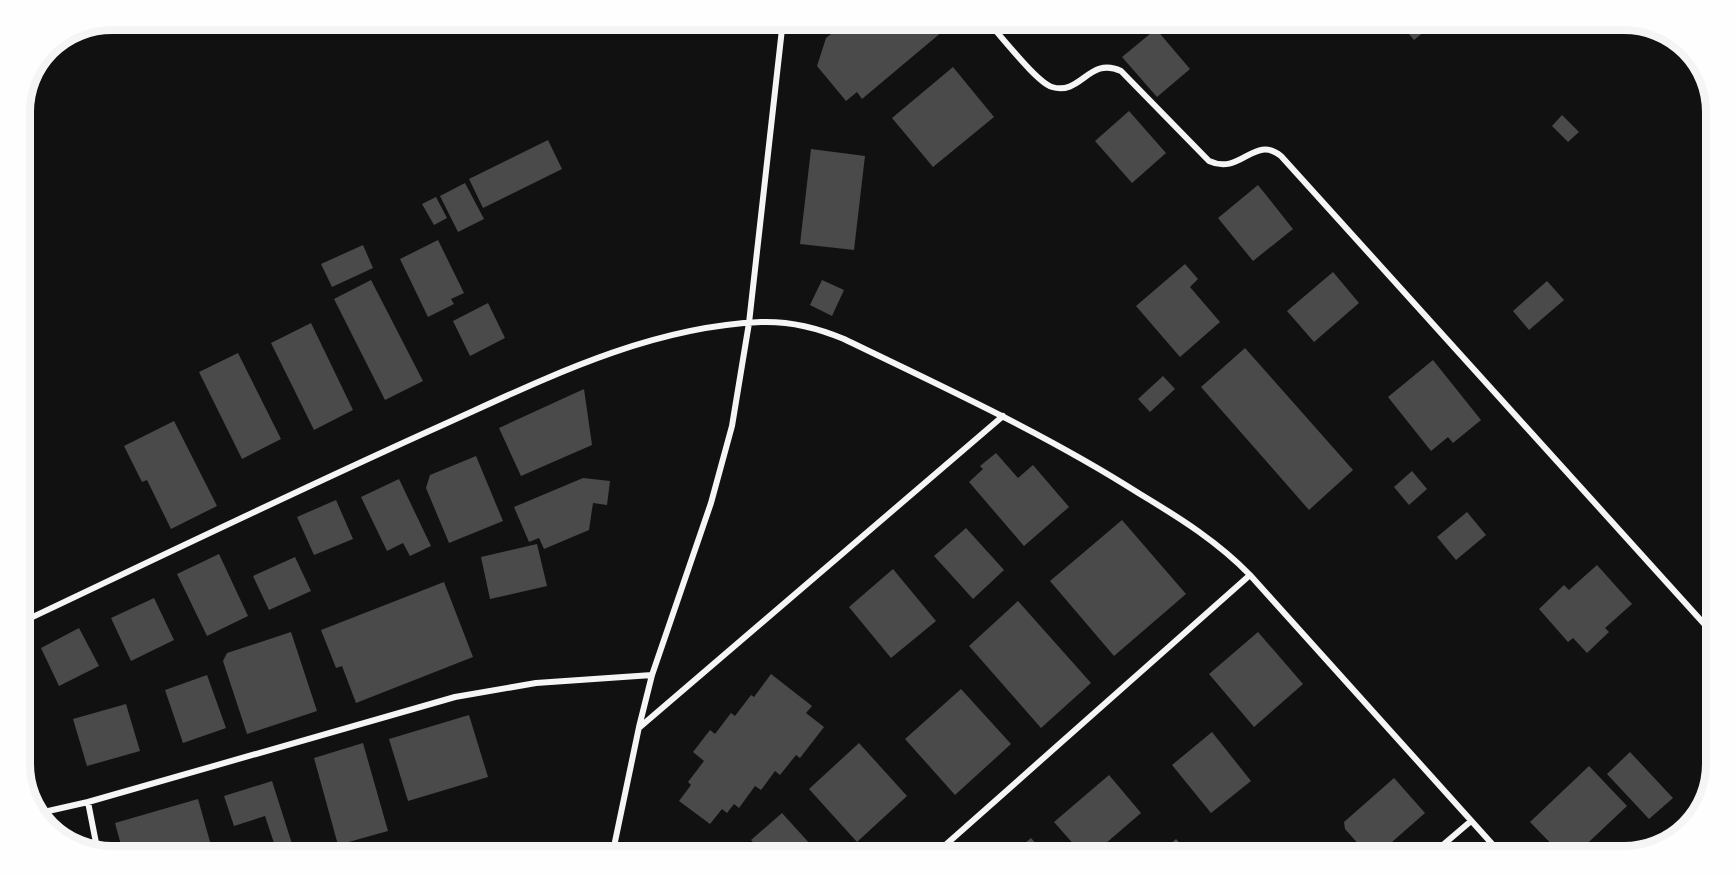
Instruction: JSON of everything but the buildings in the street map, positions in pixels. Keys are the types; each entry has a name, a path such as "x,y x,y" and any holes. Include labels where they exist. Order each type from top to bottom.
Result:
{"street":[{"path":"614,846 652,675 716,487 740,388 782,30"},
{"path":"995,30 1040,80 1053,88 1069,87 1090,72 1102,67 1121,71 1209,162 1223,166 1230,165 1250,153 1264,149 1281,156 1706,626"},
{"path":"30,618 339,472 581,363 657,339 709,328 749,323 792,324 833,334 1080,456 1180,519 1222,550 1250,575 1494,846"},
{"path":"639,727 1003,416"},
{"path":"944,846 1250,575"},
{"path":"45,812 88,802 455,697 536,683 652,675"},
{"path":"88,802 96,844"},
{"path":"1442,846 1471,821"}]}
